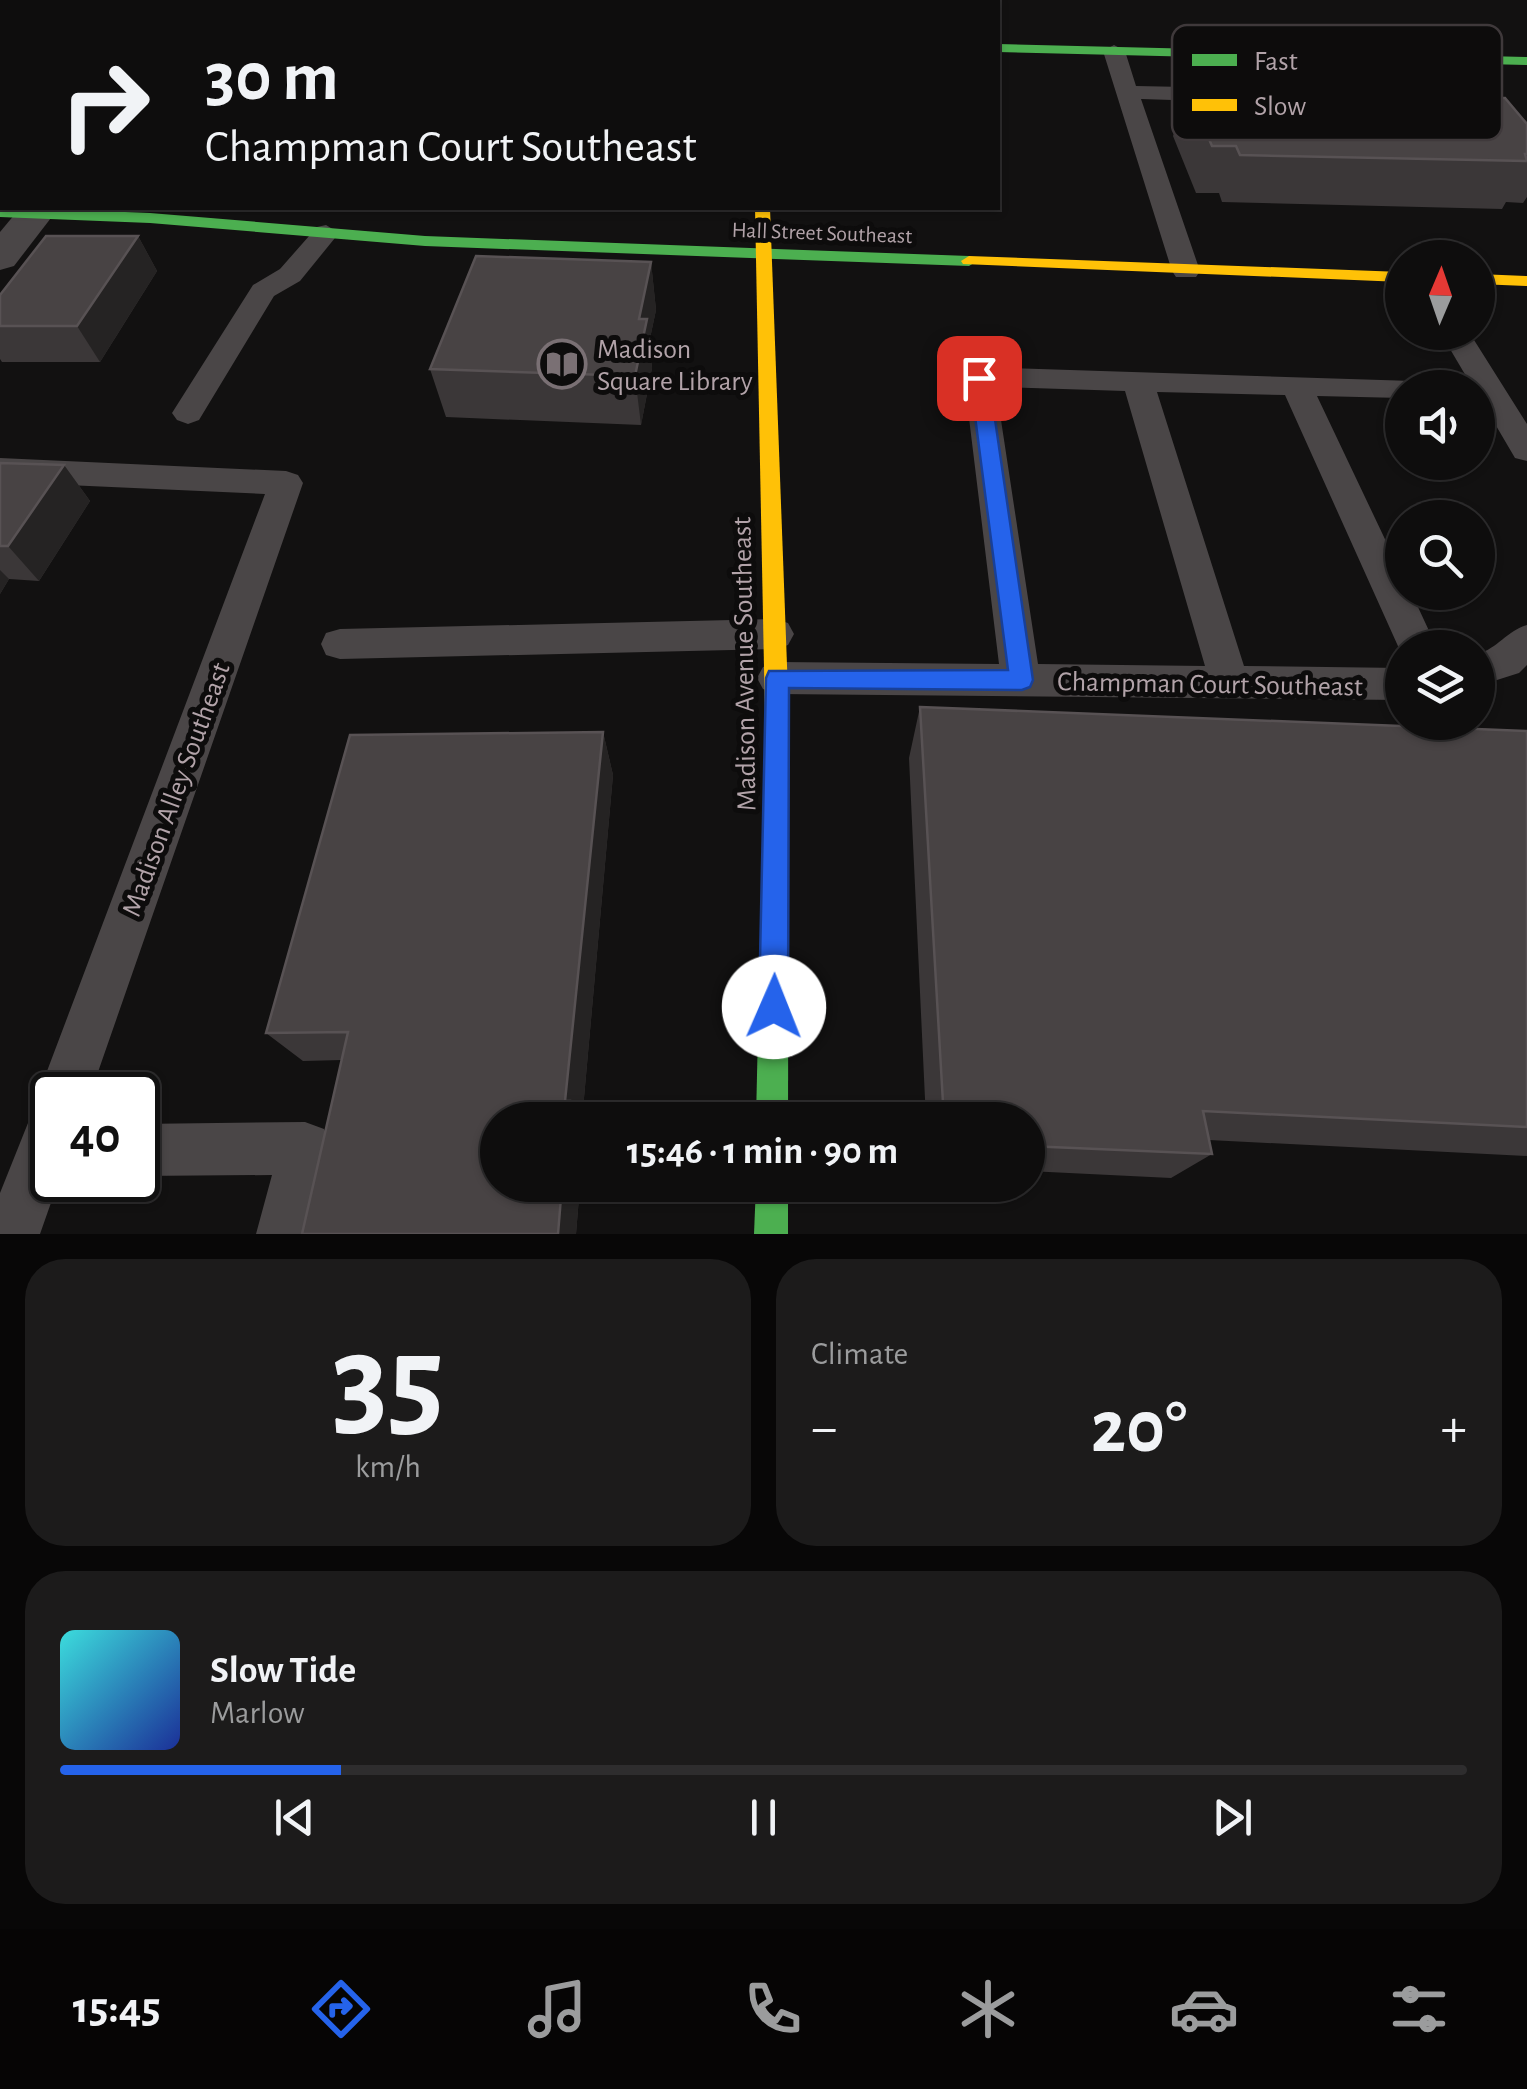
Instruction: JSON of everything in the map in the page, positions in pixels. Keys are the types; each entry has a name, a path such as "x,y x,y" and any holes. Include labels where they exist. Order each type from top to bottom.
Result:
{"street":[{"path":"1000,48 1172,52"},
{"path":"1502,60 1527,61"},
{"name":"Madison Avenue Southeast","path":"762,210 778,678 772,1102"},
{"path":"0,258 10,211"},
{"name":"Hall Street Southeast","path":"10,211 150,218 425,241 1385,277"},
{"path":"1495,279 1527,280"},
{"path":"771,1234 772,1202"}],"lane":[{"path":"1114,51 1186,271"},
{"path":"1127,92 1172,93"},
{"path":"188,413 263,291 290,275 326,233"},
{"path":"1022,680 979,378 1385,388"},
{"path":"1138,381 1230,683"},
{"path":"1296,385 1410,630"},
{"path":"1495,390 1527,391"},
{"path":"1495,406 1527,450"},
{"name":"Madison Alley Southeast","path":"0,470 286,483 72,1072"},
{"path":"340,644 775,634"},
{"path":"1495,665 1505,662 1527,640"},
{"name":"Champman Court Southeast","path":"778,678 1385,684"},
{"path":"160,1150 304,1148 284,1234"},
{"path":"12,1234 30,1190"}],"building":[{"path":"1502,98 1527,124 1527,161 1240,155 1236,146 1212,146 1209,140 1502,140"},
{"path":"46,236 138,236 77,326 0,326 0,295"},
{"path":"476,256 651,262 639,319 647,319 635,376 430,369"},
{"path":"0,463 64,465 8,546 0,546"},
{"path":"920,707 1385,725 1385,740 1495,740 1495,730 1527,731 1527,1127 1203,1111 1212,1154 1045,1147 1045,1102 943,1102"},
{"path":"603,732 565,1101 570,1102 480,1102 480,1202 561,1202 558,1234 302,1234 348,1032 266,1033 350,735"}],"traffic: fast":[{"path":"1000,48 1172,52"},
{"path":"1502,60 1527,61"},
{"path":"0,212 150,218 425,241 969,261"},
{"path":"772,1102 777,719"},
{"path":"771,1234 772,1202"}],"traffic: slow":[{"path":"762,210 777,719"},
{"path":"969,261 1385,276"},
{"path":"1495,280 1527,281"}],"place":[{"name":"Madison Square Library","path":"562,364"}],"route":[{"path":"774,1007 778,678 1022,680 979,378"}]}
